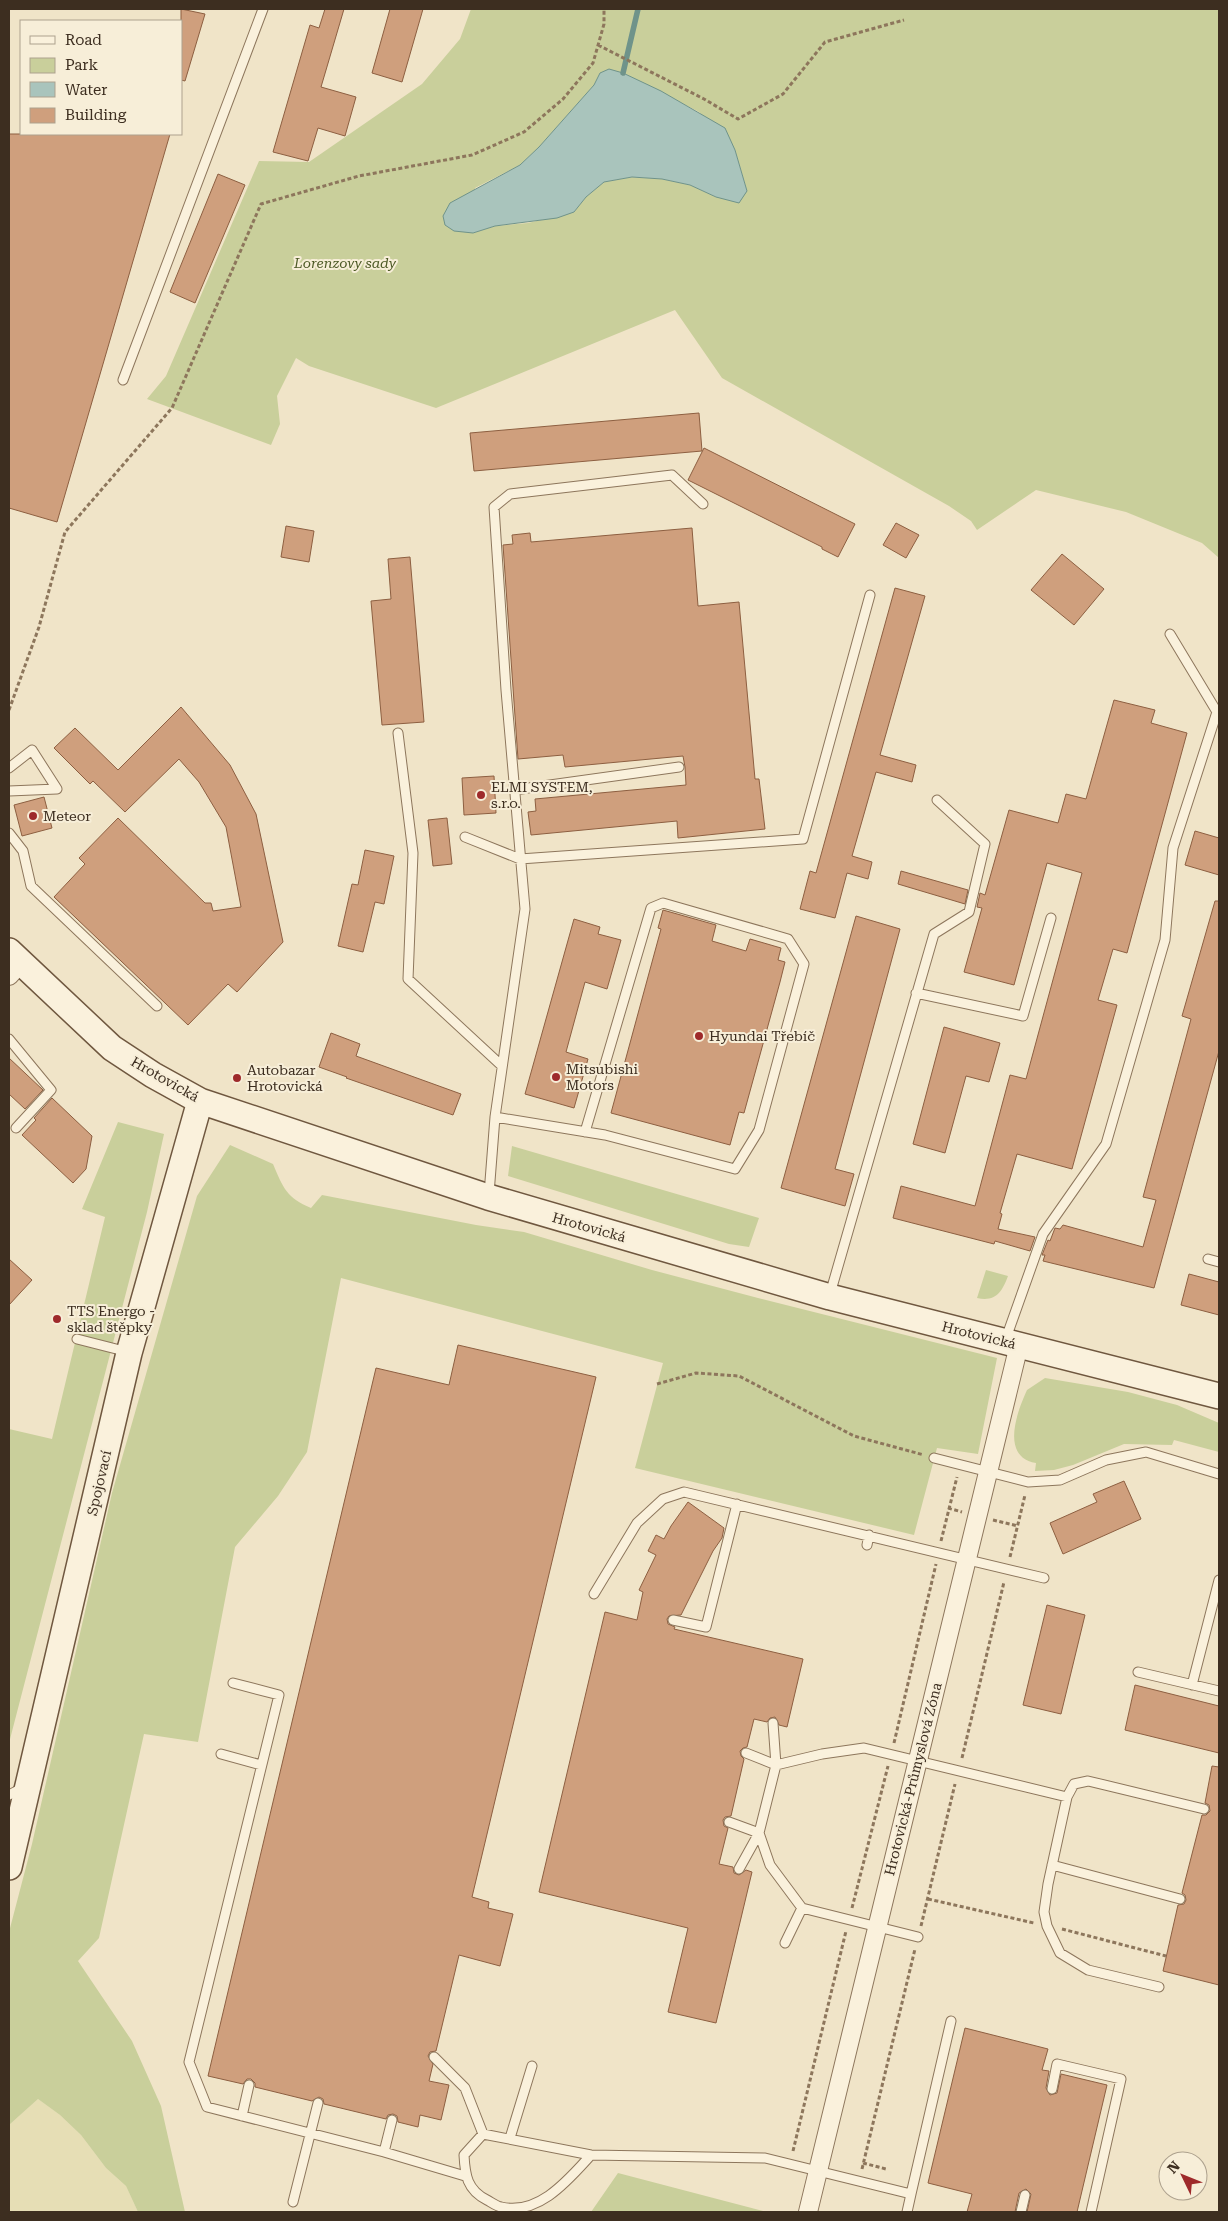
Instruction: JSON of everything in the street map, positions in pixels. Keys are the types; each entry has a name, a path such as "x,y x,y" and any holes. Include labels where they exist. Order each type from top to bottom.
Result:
{"main road":[{"name":"Hrotovická","path":"13,963 112,1048 153,1075 200,1101 488,1197 830,1297 1219,1396"},
{"name":"Spojovací","path":"9,1867 19,1790 130,1353 200,1101"}],"street":[{"name":"Hrotovická-Průmyslová Zóna","path":"808,2212 988,1472 1012,1343"}],"lane":[{"path":"123,380 264,9"},
{"path":"488,1197 495,1117 525,909 506,690 494,507 510,494 672,475 703,504"},
{"path":"465,837 520,859 803,839 870,595"},
{"path":"1012,1343 1043,1234 1106,1144 1165,940 1173,848 1217,712 1170,634"},
{"path":"398,733 413,853 408,979 502,1066"},
{"path":"9,768 32,750 57,789 9,791"},
{"path":"514,790 679,767"},
{"path":"830,1297 934,934 969,912 985,844 938,800"},
{"path":"9,833 23,851 31,886 158,1006"},
{"path":"495,1117 585,1132 735,1169 759,1130 804,964 788,938 663,903 651,908 585,1132"},
{"path":"916,993 1023,1016 1050,918"},
{"path":"9,1039 51,1090 16,1128"},
{"path":"1208,1259 1219,1262"},
{"path":"77,1339 130,1353"},
{"path":"934,1458 1028,1482 1060,1480 1106,1460 1146,1452 1219,1474"},
{"path":"594,1594 637,1523 663,1498 684,1492 737,1504 763,1515 815,1527 869,1535 1044,1578"},
{"path":"673,1620 706,1627 737,1504"},
{"path":"868,1545 869,1535"},
{"path":"1192,1685 1219,1580"},
{"path":"1138,1672 1219,1691"},
{"path":"233,1683 278,1695 189,2062 207,2108 384,2152 465,2176"},
{"path":"739,1868 759,1833 776,1766 773,1723"},
{"path":"746,1753 776,1766 822,1754 864,1748 1066,1796"},
{"path":"221,1754 261,1765"},
{"path":"1159,1987 1088,1970 1060,1953 1047,1926 1044,1912 1066,1796 1074,1784 1088,1781 1204,1808"},
{"path":"729,1822 759,1833"},
{"path":"759,1833 770,1865 802,1908 918,1936"},
{"path":"1052,1865 1180,1899"},
{"path":"785,1943 802,1908"},
{"path":"907,2212 951,2021"},
{"path":"434,2057 465,2088 483,2134"},
{"path":"1052,2089 1057,2064 1121,2079 1091,2212"},
{"path":"510,2138 532,2066"},
{"path":"242,2116 249,2086"},
{"path":"292,2202 318,2102"},
{"path":"384,2152 392,2120"},
{"path":"483,2134 464,2155 465,2176 478,2196 501,2207 529,2206 562,2187 592,2155"},
{"path":"483,2134 592,2155 765,2158 911,2194"},
{"path":"1021,2212 1025,2195"}],"path":[{"path":"9,710 39,627 66,532 172,408 261,204 359,176 472,155 524,132 563,98 593,63 604,24 604,9"},
{"path":"598,45 704,98 738,119 783,94 825,42 904,20"},
{"path":"657,1384 696,1373 739,1376 854,1436 934,1458"},
{"path":"790,2165 849,1918 891,1755 960,1464"},
{"path":"859,2181 1028,1482"},
{"path":"863,2163 886,2169"}],"shaded area":[{"path":"38,2099 60,2115 81,2135 106,2168 126,2186 138,2212 9,2212 9,2125"}],"green space":[{"name":"Lorenzovy sady","path":"471,9 1219,9 1219,558 1202,543 1126,512 1036,490 977,530 971,521 949,506 722,378 675,310 436,408 309,366 296,358 277,396 280,424 271,445 147,399 166,376 259,161 309,162 422,84 460,39","holes":["600,73 623,73 699,112 735,150 747,191 716,197 690,185 662,179 632,177 604,182 586,197 574,212 528,223 495,226 473,233 475,188 520,165 539,147 594,85"]},
{"path":"118,1122 164,1134 147,1212 9,1743 9,1429 52,1439 105,1217 82,1209"},
{"path":"230,1145 273,1164 280,1180 291,1196 311,1208 322,1195 476,1225 524,1232 652,1270 997,1358 978,1454 937,1448 914,1535 635,1468 663,1363 341,1278 307,1452 278,1496 235,1547 198,1742 144,1734 99,1938 78,1961 132,2041 161,2106 185,2212 138,2212 126,2186 106,2168 81,2135 60,2115 38,2099 9,2125 9,1932 32,1844 112,1493 197,1196"},
{"path":"512,1146 759,1218 749,1247 729,1244 508,1176"},
{"path":"986,1270 1008,1276 1001,1291 994,1297 977,1298"},
{"path":"1045,1378 1128,1392 1177,1405 1219,1423 1219,1452 1174,1440 1172,1445 1124,1444 1073,1465 1054,1470 1035,1471 1036,1463 1025,1459 1018,1452 1014,1432 1019,1410 1027,1390"},
{"path":"618,2173 767,2212 591,2212"}],"water":[{"path":"609,69 623,73 661,91 725,128 735,150 747,191 739,203 716,197 690,185 662,179 632,177 604,182 586,197 574,212 557,218 495,226 473,233 454,231 445,225 443,216 450,203 520,165 539,147 594,85 600,73"}],"building":[{"path":"181,9 205,14 185,81 182,80"},
{"path":"325,9 344,9 321,87 356,97 345,136 318,128 308,161 273,152 310,25 319,28"},
{"path":"390,9 423,9 402,82 372,73"},
{"path":"9,134 170,135 57,522 9,508"},
{"path":"218,174 245,185 195,303 170,292"},
{"path":"699,413 702,451 474,471 470,433"},
{"path":"704,448 855,524 838,557 822,549 822,547 688,480"},
{"path":"896,523 919,535 906,558 883,545"},
{"path":"286,526 314,531 309,562 281,557"},
{"path":"692,528 698,606 739,602 755,779 759,779 765,829 678,838 677,821 531,835 528,812 536,811 535,799 686,785 685,767 683,756 565,767 563,755 518,759 503,545 513,544 512,535 530,533 531,542"},
{"path":"1062,554 1104,589 1074,625 1031,590"},
{"path":"410,557 424,722 382,725 371,601 391,599 388,559"},
{"path":"895,588 925,596 880,755 916,765 912,782 876,772 852,856 872,862 868,879 847,873 835,918 800,909 810,871 816,873"},
{"path":"1114,700 1155,710 1151,723 1187,733 1127,953 1113,949 1098,1000 1117,1005 1072,1169 1017,1154 1000,1213 1002,1214 998,1229 1035,1237 1030,1251 995,1241 994,1244 893,1218 901,1186 975,1206 1010,1075 1026,1079 1082,873 1047,863 1014,985 964,972 982,908 977,907 980,893 985,895 1009,810 1058,823 1066,794 1086,799"},
{"path":"181,707 230,765 256,814 283,942 237,992 228,984 188,1025 54,897 85,864 79,858 118,818 205,903 211,903 213,911 241,907 226,827 199,782 179,759 125,812 93,781 90,784 54,748 75,728 118,770"},
{"path":"494,776 496,813 464,815 462,778"},
{"name":"Meteor","path":"44,797 52,828 22,836 14,805"},
{"path":"447,818 452,864 433,866 428,820"},
{"path":"1195,831 1219,838 1219,875 1185,865"},
{"path":"365,850 394,856 384,904 375,902 363,952 338,946 352,884 358,885"},
{"path":"901,871 968,890 965,904 898,884"},
{"path":"1215,901 1219,901 1219,1051 1154,1288 1043,1261 1045,1255 1042,1255 1048,1240 1050,1241 1055,1228 1060,1229 1063,1225 1143,1247 1156,1200 1143,1197 1191,1019 1182,1016"},
{"name":"Hyundai Třebíč","path":"663,910 716,925 712,941 746,951 750,939 781,948 778,960 785,962 744,1113 739,1112 730,1145 611,1113 661,929 658,928"},
{"path":"856,916 900,929 835,1169 854,1174 845,1206 781,1188"},
{"path":"574,919 600,927 598,934 621,940 607,989 585,982 566,1052 588,1059 574,1108 525,1094"},
{"path":"944,1027 1000,1043 989,1082 966,1076 945,1153 913,1144"},
{"path":"331,1033 360,1044 356,1056 461,1094 453,1115 319,1067"},
{"path":"9,1058 43,1090 25,1109 9,1094"},
{"path":"52,1098 92,1136 86,1169 73,1183 22,1135"},
{"path":"9,1259 32,1280 9,1305"},
{"path":"1189,1274 1219,1282 1219,1315 1181,1305"},
{"path":"458,1345 596,1377 472,1897 489,1902 488,1908 513,1914 500,1966 459,1955 436,2051 430,2052 428,2056 433,2064 429,2081 449,2085 441,2120 420,2115 418,2127 398,2122 397,2116 393,2114 388,2115 386,2119 324,2104 323,2099 319,2097 312,2101 255,2087 255,2083 251,2079 247,2079 243,2084 208,2076 376,1368 449,1385"},
{"path":"1124,1481 1141,1519 1063,1554 1050,1523 1097,1502 1093,1494"},
{"path":"688,1502 724,1528 722,1538 713,1551 681,1615 669,1616 667,1619 668,1624 675,1627 674,1629 803,1659 787,1727 779,1725 775,1717 770,1718 767,1722 754,1719 747,1747 740,1751 744,1759 731,1816 725,1817 723,1820 724,1826 728,1828 719,1864 733,1867 734,1873 739,1875 746,1870 752,1872 716,2023 668,2012 688,1928 539,1892 605,1612 637,1620 643,1592 639,1590 656,1555 648,1551 656,1535 664,1539"},
{"path":"1047,1605 1085,1615 1061,1714 1023,1705"},
{"path":"1135,1685 1219,1706 1219,1753 1125,1730"},
{"path":"1212,1766 1219,1767 1219,1985 1163,1971 1178,1905 1184,1904 1186,1900 1185,1895 1182,1893 1202,1815 1206,1815 1210,1811 1209,1805 1205,1803"},
{"path":"965,2028 1048,2049 1042,2070 1049,2071 1046,2088 1050,2095 1057,2093 1061,2074 1107,2085 1077,2212 1027,2212 1031,2194 1026,2189 1019,2193 1015,2212 967,2212 972,2194 928,2183"}],"waterway":[{"path":"623,73 638,9"}],"place":[{"name":"ELMI SYSTEM, s.r.o.","path":"481,795"},
{"name":"Meteor","path":"33,816"},
{"name":"Hyundai Třebíč","path":"699,1036"},
{"name":"Mitsubishi Motors","path":"556,1077"},
{"name":"Autobazar Hrotovická","path":"237,1078"},
{"name":"TTS Energo - sklad štěpky","path":"57,1319"}]}
